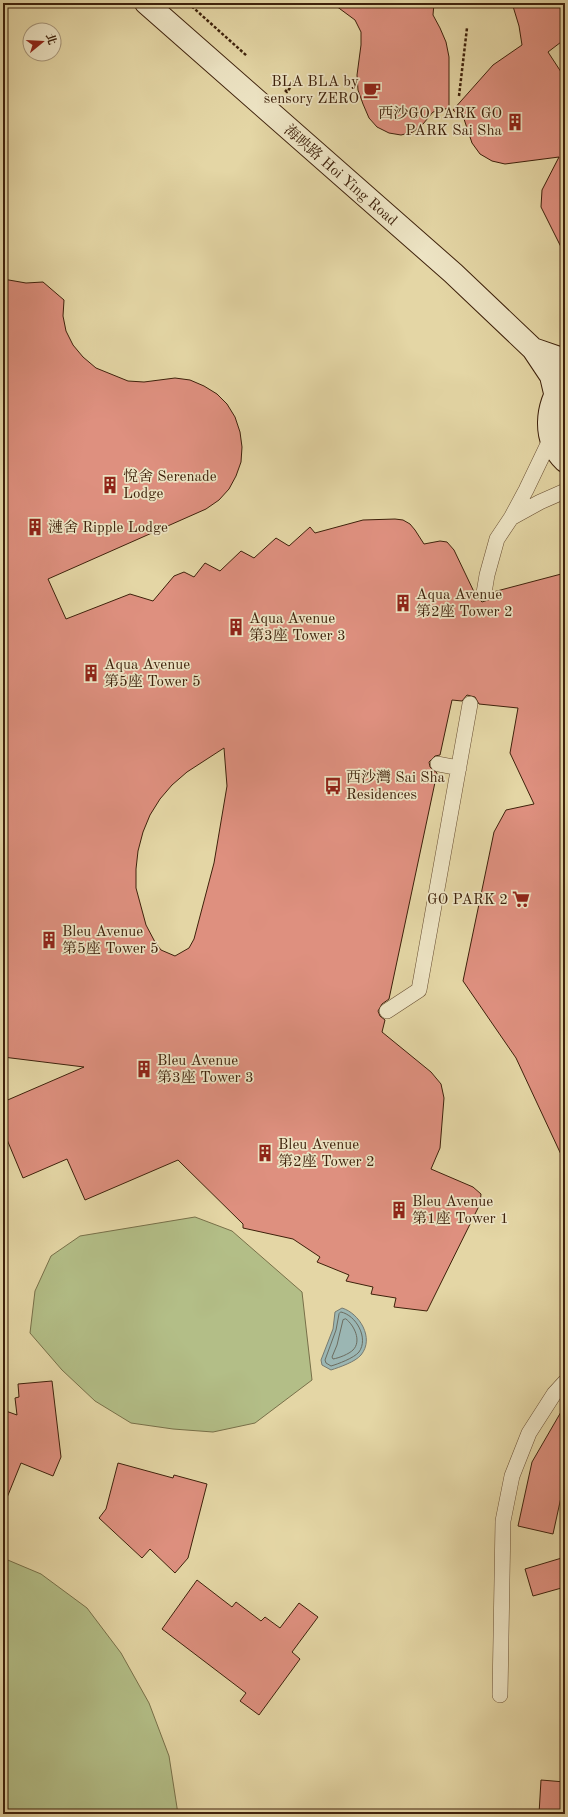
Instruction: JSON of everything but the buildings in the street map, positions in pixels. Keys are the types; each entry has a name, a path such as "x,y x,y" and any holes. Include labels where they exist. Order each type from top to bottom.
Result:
{"street":[{"name":"海映路 Hoi Ying Road","path":"146,3 441,263 533,349 551,376 560,386 549,411 549,429 550,438 555,449 565,461"},
{"name":"海映路 Hoi Ying Road","path":"533,349 565,360"}],"lane":[{"path":"484,593 487,575 497,539 511,518 550,438"},
{"path":"511,518 540,502 565,491"},
{"path":"387,1011 419,990 470,704"},
{"path":"438,764 459,768"},
{"path":"500,1695 502,1521 512,1476 528,1433 554,1394 565,1382"}],"path":[{"path":"188,3 252,60"},
{"path":"459,96 467,28"},
{"path":"281,87 287,92 295,81"}],"green space":[{"path":"195,1217 232,1231 302,1292 312,1380 255,1423 213,1432 173,1429 131,1423 95,1401 62,1370 30,1333 35,1291 51,1256 80,1236"},
{"path":"3,1558 41,1574 87,1608 121,1653 149,1703 169,1756 178,1814 3,1814"}],"water":[{"path":"342,1308 354,1315 363,1327 366,1334 365,1348 361,1355 355,1360 331,1370 322,1365 321,1360 333,1329 335,1312"}],"place":[{"name":"BLA BLA by sensory ZERO","path":"372,90"},
{"name":"西沙GO PARK GO PARK Sai Sha","path":"515,122"},
{"name":"悅舍 Serenade Lodge","path":"110,485"},
{"name":"漣舍 Ripple Lodge","path":"35,527"},
{"name":"Aqua Avenue 第2座 Tower 2","path":"403,603"},
{"name":"Aqua Avenue 第3座 Tower 3","path":"236,627"},
{"name":"Aqua Avenue 第5座 Tower 5","path":"91,673"},
{"name":"西沙灣 Sai Sha Residences","path":"333,786"},
{"name":"GO PARK 2","path":"521,899"},
{"name":"Bleu Avenue 第5座 Tower 5","path":"49,940"},
{"name":"Bleu Avenue 第3座 Tower 3","path":"144,1069"},
{"name":"Bleu Avenue 第2座 Tower 2","path":"265,1153"},
{"name":"Bleu Avenue 第1座 Tower 1","path":"399,1210"}]}
